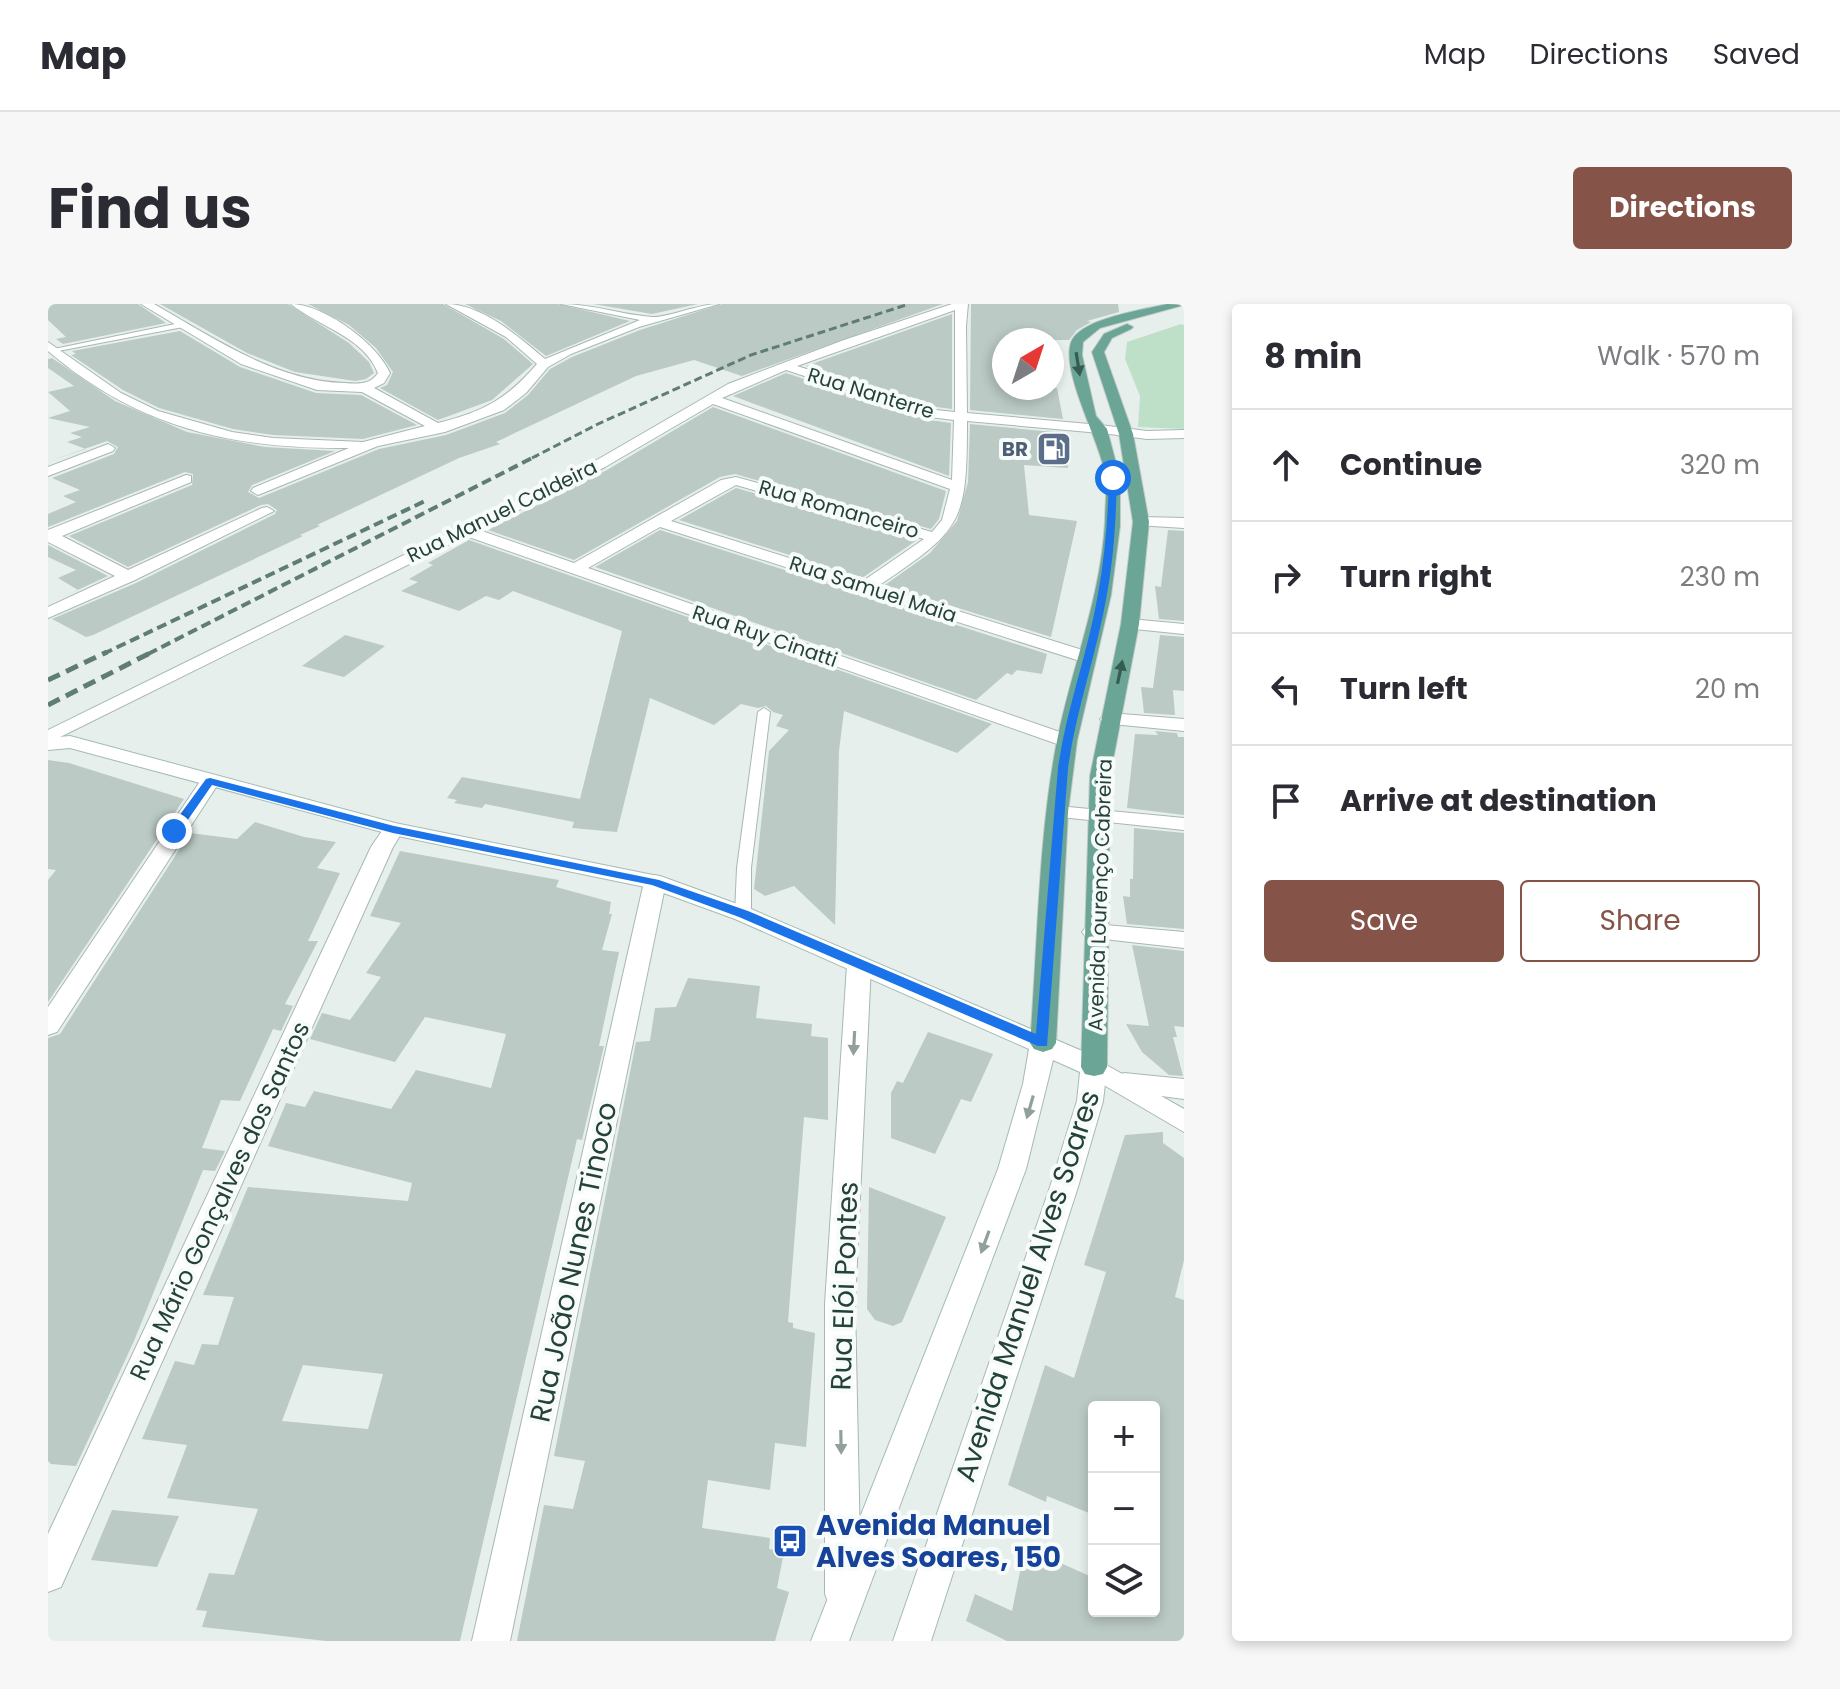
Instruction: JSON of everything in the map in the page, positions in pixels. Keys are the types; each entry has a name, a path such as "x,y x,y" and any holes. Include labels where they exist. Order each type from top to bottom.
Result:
{"main road":[{"name":"Avenida Lourenço Cabreira","path":"1043,1043 1058,812 1067,741 1103,595 1112,526 1113,478 1100,429 1090,417 1076,355 1077,342 1096,326 1179,304"},
{"name":"Avenida Lourenço Cabreira","path":"1094,1067 1094,932 1100,776 1130,624 1141,522 1126,434 1098,352 1101,343 1120,330 1184,313"}],"street":[{"path":"146,304 245,361 293,380 335,388 365,388 380,380 384,373 377,358 351,337 296,304"},
{"path":"451,304 510,335 544,364"},
{"path":"566,304 652,319"},
{"path":"258,491 373,443 440,429 499,407 522,390 544,364 598,338 652,319 714,304"},
{"path":"866,586 934,537 955,510 962,304"},
{"name":"Rua Manuel Caldeira","path":"55,736 600,464 709,398 786,366 962,304"},
{"path":"50,347 102,387 140,408 201,432 268,442 373,443"},
{"name":"Rua Nanterre","path":"786,366 918,409 960,417 1126,434 1184,434"},
{"path":"365,388 440,429"},
{"path":"709,398 957,487"},
{"path":"48,472 108,448"},
{"path":"48,536 186,479"},
{"name":"Rua Romanceiro","path":"575,569 726,483 736,481 934,537"},
{"path":"48,613 267,511"},
{"name":"Rua Samuel Maia","path":"660,522 1086,657"},
{"path":"1141,522 1184,523"},
{"name":"Rua Ruy Cinatti","path":"464,530 1067,741"},
{"path":"48,536 129,577"},
{"path":"1130,624 1184,629"},
{"path":"1109,719 1184,725"},
{"path":"55,736 393,829 655,882 743,914 1043,1043 1124,1083 1184,1122"},
{"path":"48,1026 210,781"},
{"path":"1058,812 1184,824"},
{"name":"Rua Mário Gonçalves dos Santos","path":"48,1574 382,847 393,829"},
{"name":"Rua João Nunes Tinoco","path":"491,1641 655,882"},
{"path":"1094,932 1184,940"},
{"name":"Rua Elói Pontes","path":"843,1607 840,1304 859,965"},
{"name":"Avenida Manuel Alves Soares","path":"830,1641 1014,1164 1036,1084 1043,1043"},
{"name":"Avenida Manuel Alves Soares","path":"912,1641 1064,1187 1090,1101 1094,1067"},
{"path":"1124,1083 1184,1089"}],"lane":[{"path":"50,347 180,325"},
{"path":"743,914 744,868 764,712"}],"green space":[{"path":"1184,325 1184,429 1138,427 1140,396 1125,359 1127,342"}],"building":[{"path":"48,304 138,304 166,323 63,344 56,339 66,337 48,320"},
{"path":"160,304 288,304 349,343 369,362 374,373 366,379 355,381 295,372 247,353"},
{"path":"308,304 443,304 504,339 533,364 492,400 438,420 380,388 387,385 393,372 376,348 349,325"},
{"path":"465,304 558,304 630,321 546,356 501,321"},
{"path":"593,304 698,304 652,314"},
{"path":"722,304 943,304 742,376 694,360 636,376 496,442 500,444 459,458 317,525 320,526 300,535 303,536 86,637 52,619 136,583 275,514 277,510 268,504 261,505 128,567 69,536 192,485 193,474 185,472 48,527 48,514 76,502 63,496 80,490 52,478 114,454 118,447 107,441 85,449 67,442 82,437 70,433 90,427 48,418 70,411 48,392 74,386 48,368 48,359 52,358 115,401 187,432 265,447 335,451 252,485 248,492 259,498 379,449 446,435 505,413 528,395 550,369 572,357 640,330"},
{"path":"971,304 1118,304 1119,312 1087,321 1091,322 1077,330 1069,340 1064,340 1064,328 992,328 992,400 1059,400 1063,419 970,410"},
{"path":"952,314 952,409 806,366"},
{"path":"180,331 240,367 316,393 361,395 417,425 363,439 273,435 233,429 159,408 123,390 71,355 76,354 72,351"},
{"path":"786,373 929,420 951,423 949,476 733,396"},
{"path":"713,407 946,491 939,519 931,529 735,474 720,477 574,560 488,530 607,470"},
{"path":"970,424 1064,433 1068,468 1024,465 1029,515 1077,521 1051,637 885,585 930,553 957,521 968,482"},
{"path":"736,488 917,540 862,578 679,520"},
{"path":"660,530 1047,654 1042,674 1017,670 1012,675 1007,673 976,700 595,567"},
{"path":"1168,530 1184,531 1184,621 1159,619 1155,586 1161,587"},
{"path":"469,540 992,724 957,753 844,711 839,751 835,925 794,886 765,896 754,889 769,751 789,730 776,726 783,715 766,706 758,708 741,704 714,725 650,698 617,832 572,828 574,822 485,804 482,808 454,803 457,800 447,798 462,777 580,799 622,631 513,591 499,600 486,596 459,611 401,591 418,582 409,579 433,565 428,563"},
{"path":"48,545 108,576 78,590 58,578 76,570 48,557"},
{"path":"345,635 385,646 344,677 302,666"},
{"path":"1160,635 1184,637 1184,691 1173,690 1175,715 1144,713 1141,687 1153,688"},
{"path":"1155,731 1177,733 1178,737 1184,737 1184,815 1127,808 1135,734 1158,735"},
{"path":"48,760 69,763 184,799 48,1002 48,880 56,870 48,869"},
{"path":"255,822 304,837 336,842 317,868 340,873 308,941 318,941 285,1004 293,1006 281,1031 273,1029 240,1101 221,1100 202,1148 225,1151 215,1171 203,1170 134,1341 76,1466 51,1464 48,1461 48,1038 60,1034 190,833 237,839"},
{"path":"1134,828 1184,833 1184,929 1127,924 1123,896 1130,897 1130,879 1133,879"},
{"path":"400,851 559,880 556,887 611,902 609,914 612,914 602,950 619,952 599,1046 604,1046 582,1140 577,1139 460,1641 326,1641 202,1627 207,1611 196,1610 209,1573 234,1575 258,1509 167,1498 187,1445 142,1439 175,1361 194,1365 202,1344 218,1345 234,1297 203,1295 248,1187 408,1201 412,1183 268,1146 286,1103 305,1107 314,1091 391,1109 416,1070 491,1088 506,1034 425,1017 395,1062 310,1039 322,1013 350,1020 381,977 366,973 401,923 370,916","holes":["303,1365 383,1374 368,1429 282,1421"]},
{"path":"1132,945 1184,951 1184,1027 1174,1026 1177,1037 1173,1037 1183,1076 1169,1075 1142,1052 1126,1024 1149,1026"},
{"path":"688,978 760,986 756,1018 812,1024 811,1036 828,1038 828,1120 804,1117 788,1322 793,1323 793,1328 815,1333 806,1447 775,1443 770,1490 708,1480 702,1528 770,1538 769,1549 784,1552 777,1588 789,1592 775,1641 517,1641 544,1505 573,1509 585,1461 554,1456 636,1042 650,1041 655,1008 676,1007"},
{"path":"928,1032 993,1054 971,1102 961,1099 935,1154 891,1138 891,1093 897,1081 903,1083"},
{"path":"1163,1132 1163,1143 1184,1158 1184,1260 1175,1297 1184,1300 1184,1641 1007,1641 966,1621 975,1594 1012,1611 1025,1547 1088,1575 1088,1617 1160,1617 1160,1401 1088,1401 1088,1513 1047,1496 1046,1502 1008,1485 1045,1365 1074,1378 1106,1272 1084,1265 1125,1135"},
{"path":"869,1187 946,1217 902,1322 893,1326 875,1320 867,1309"},
{"path":"112,1510 179,1516 157,1567 91,1560"}],"railway":[{"path":"532,458 598,424 751,355 909,304"},
{"path":"148,654 536,456"},
{"path":"103,654 425,501"},
{"path":"48,680 107,652"},
{"path":"48,705 152,652"}],"place":[{"name":"BR","path":"1054,449"},
{"name":"Avenida Manuel Alves Soares, 150","path":"790,1541"}],"route":[{"path":"174,831 210,781 393,829 655,882 743,914 1043,1043 1063,768 1086,657 1103,595 1112,526 1113,478"}]}
